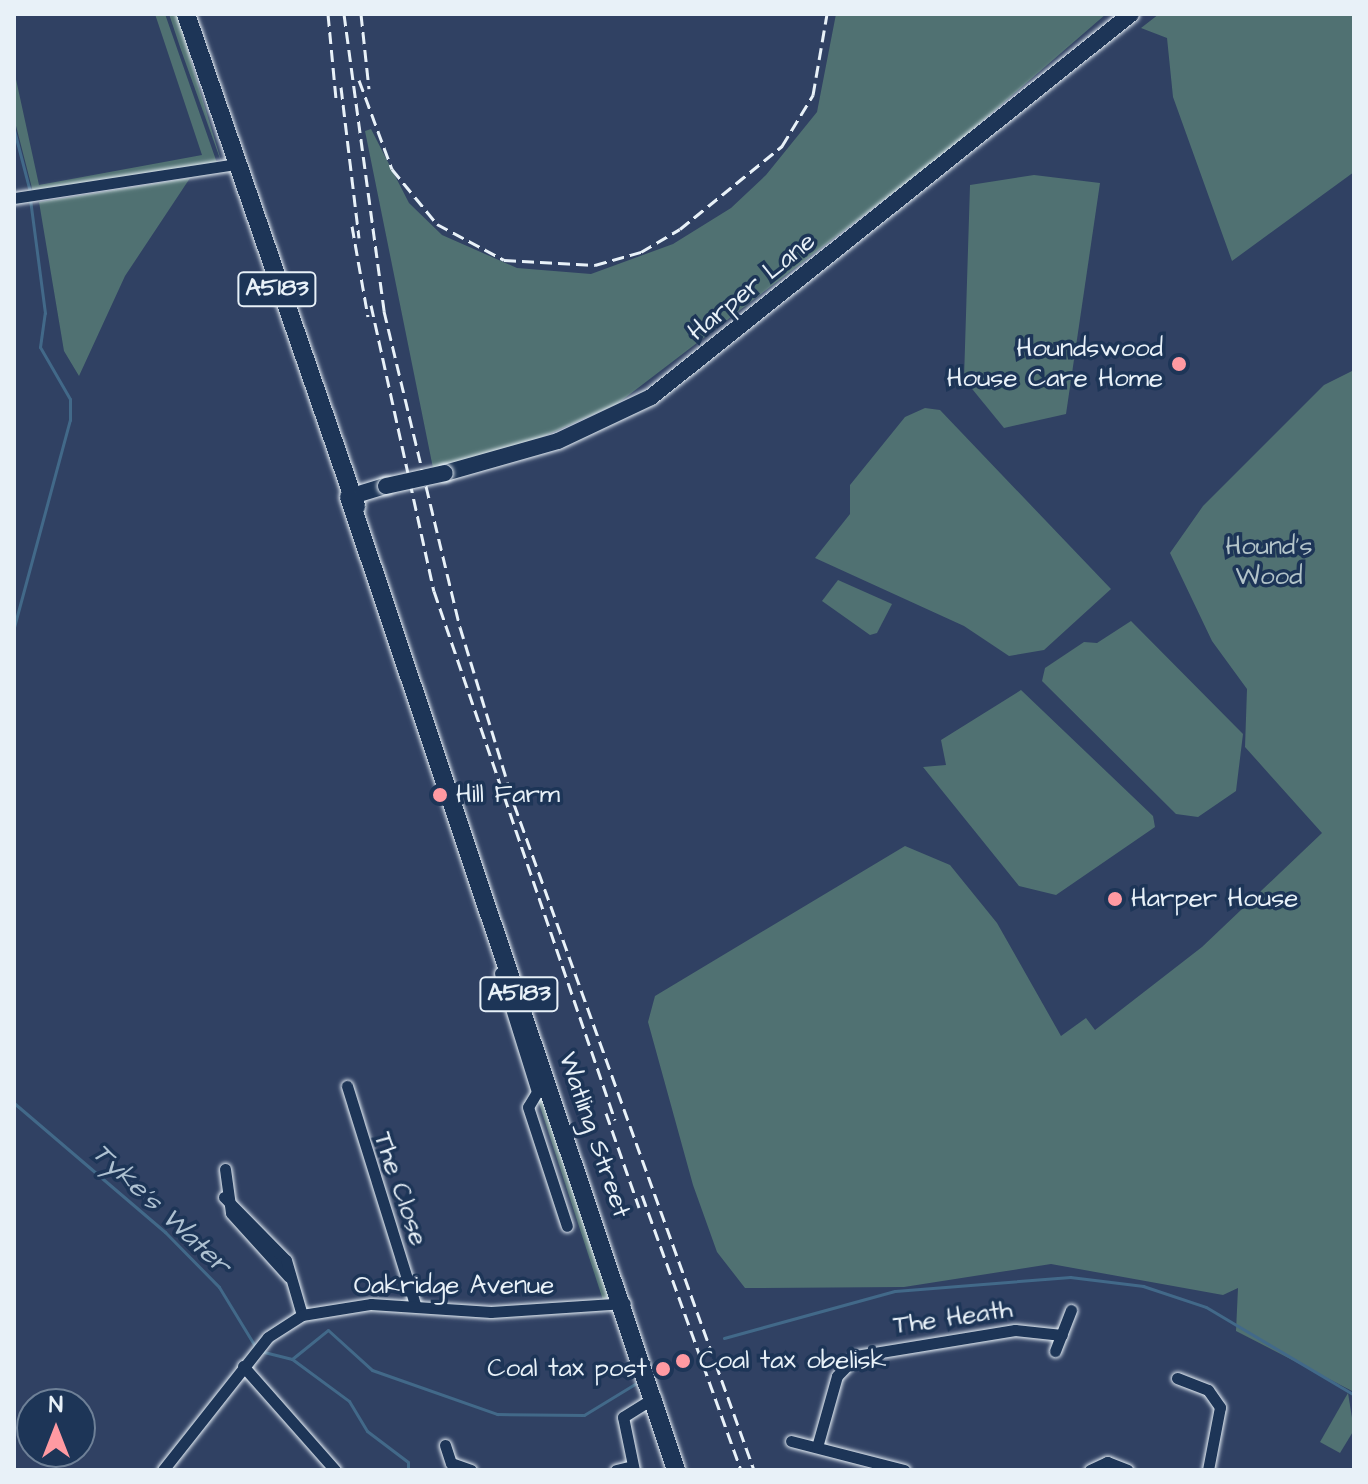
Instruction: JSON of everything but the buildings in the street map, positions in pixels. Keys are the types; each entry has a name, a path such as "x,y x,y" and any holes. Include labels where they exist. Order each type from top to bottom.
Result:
{"main road":[{"name":"A5183","path":"186,14 349,497"},
{"name":"Harper Lane","path":"349,497 558,441 651,397 1131,14"},
{"name":"Watling Street","path":"349,497 499,929 543,1090 625,1303 676,1470"}],"street":[{"path":"24,197 236,164"},
{"name":"The Close","path":"347,1086 415,1304"},
{"path":"543,1090 528,1107 567,1226"},
{"path":"225,1169 224,1197 289,1277 302,1315"},
{"name":"Oakridge Avenue","path":"163,1470 258,1348 302,1315 415,1304 499,1312 625,1303"},
{"path":"1055,1351 1071,1310"},
{"name":"The Heath","path":"817,1447 832,1386 856,1356 1015,1330 1062,1335"},
{"path":"243,1366 335,1470"},
{"path":"1177,1378 1208,1390 1220,1407 1208,1470"},
{"path":"616,1470 633,1468 623,1417 655,1397"},
{"path":"791,1441 904,1470"},
{"path":"445,1445 451,1463 471,1470"},
{"path":"1090,1470 1107,1462 1128,1470"}],"green space":[{"path":"155,14 165,14 217,163 33,192 14,118 14,70 39,185 202,155"},
{"path":"169,14 177,14 222,164 181,50"},
{"path":"836,14 1106,14 948,151 617,404 515,449 433,468 365,131 371,129 409,203 442,235 517,268 591,274 673,244 731,208 766,175 817,112"},
{"path":"1159,14 1354,14 1354,172 1232,261 1173,97 1167,38 1141,28"},
{"path":"1034,175 1100,183 1066,414 1004,428 964,379 970,185"},
{"path":"190,178 125,276 79,376 64,351 39,202"},
{"name":"Hound's Wood","path":"1354,370 1354,1392 1236,1331 1238,1288 1223,1295 1051,1264 904,1287 745,1288 717,1252 693,1185 648,1022 655,996 905,846 950,865 997,923 1061,1036 1086,1018 1095,1030 1202,947 1322,833 1245,747 1247,689 1212,641 1170,553 1203,506 1324,385"},
{"path":"925,408 940,410 1111,589 1044,650 1009,656 964,626 815,558 850,514 850,485 905,417"},
{"path":"838,580 892,604 877,633 870,635 822,601"},
{"path":"1131,621 1243,734 1236,791 1198,817 1176,814 1042,681 1045,668 1084,642 1097,643"},
{"path":"1021,690 1153,816 1155,827 1056,895 1019,886 923,767 946,765 941,740"},
{"path":"541,1096 609,1296 603,1300 537,1097"},
{"path":"1348,1393 1354,1430 1340,1453 1320,1442"}],"waterway":[{"path":"14,130 30,192"},
{"name":"Tyke's Water","path":"14,627 70,420 70,399 40,347 45,313 30,199"},
{"name":"Tyke's Water","path":"14,1103 165,1232 219,1287 255,1346"},
{"path":"724,1338 895,1291 1070,1277 1143,1286 1206,1307 1354,1395"},
{"path":"292,1359 328,1330 372,1370 497,1414 584,1415 635,1384"},
{"name":"Tyke's Water","path":"260,1351 292,1359 349,1401 367,1431 408,1462 408,1470"}],"railway":[{"path":"328,14 336,99"},
{"path":"344,14 384,311 460,627 514,804 754,1470"},
{"path":"361,14 369,89"},
{"path":"359,80 392,169 437,224 504,260 595,265 641,252 680,229 782,146 813,95 827,14"},
{"path":"341,87 359,238"},
{"path":"352,226 368,317"},
{"path":"371,305 434,591 615,1120"},
{"path":"606,1113 639,1207"},
{"path":"642,1195 741,1470"}],"place":[{"name":"Houndswood House Care Home","path":"1179,364"},
{"name":"Hill Farm","path":"440,795"},
{"name":"Harper House","path":"1115,899"},
{"name":"Coal tax obelisk","path":"683,1361"},
{"name":"Coal tax post","path":"663,1369"}]}
